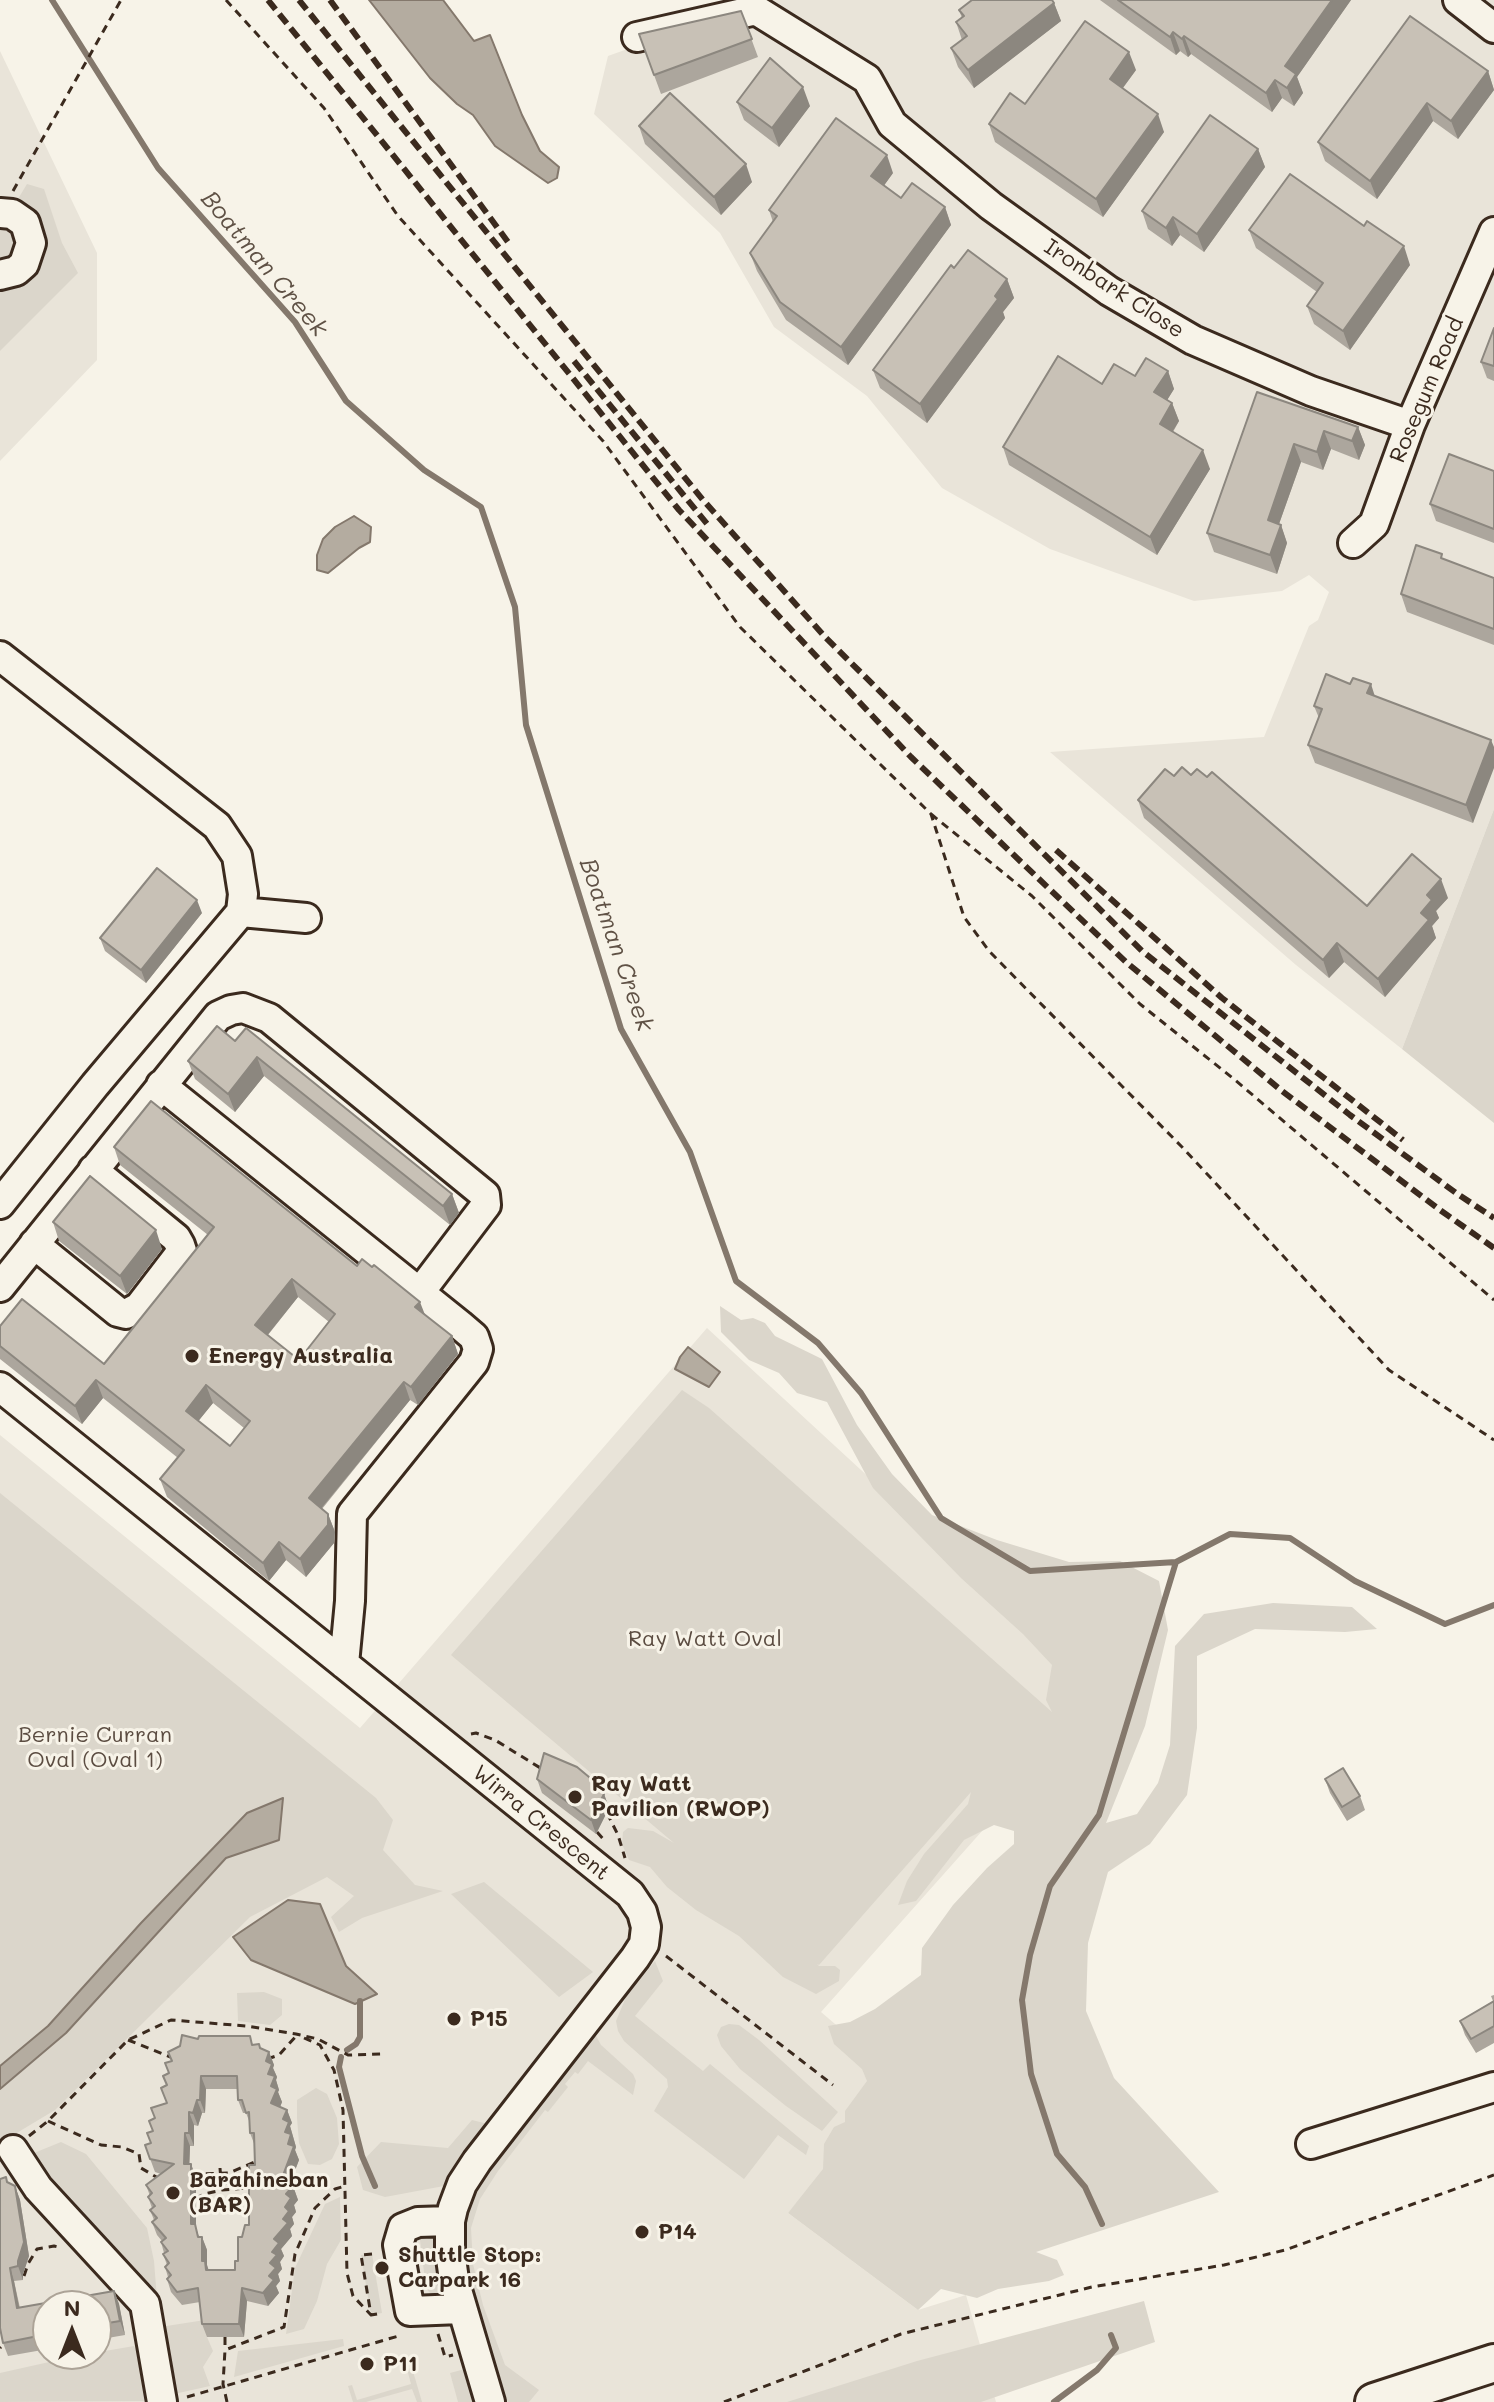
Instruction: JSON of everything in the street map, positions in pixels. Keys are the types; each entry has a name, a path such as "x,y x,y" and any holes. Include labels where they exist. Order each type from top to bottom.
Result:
{"main road":[{"path":"1374,2402 1494,2363"}],"street":[{"path":"1474,9 1494,28"},
{"name":"Ironbark Close","path":"637,37 756,10 867,79 892,124 991,206 1109,291 1193,340 1311,391 1410,425"},
{"path":"0,213 12,214 25,223 31,243 24,264 16,271 0,275"},
{"name":"Rosegum Road","path":"1353,543 1374,524 1410,425 1494,232"},
{"path":"0,656 217,826 237,856 243,894 241,912 95,1085 0,1204"},
{"path":"241,912 306,918"},
{"path":"0,1287 218,1016 243,1008 269,1018 485,1195 486,1205 420,1292"},
{"path":"161,1085 420,1292 474,1337 478,1349 474,1362 352,1514 350,1601 344,1664"},
{"path":"34,1244 118,1312 126,1314 139,1307 182,1251 180,1245 176,1238 93,1170"},
{"name":"Wirra Crescent","path":"0,1387 630,1894 642,1912 646,1927 644,1939"},
{"path":"490,2402 461,2309 450,2251 450,2221 462,2184 600,2007 635,1958 644,1939"},
{"path":"1311,2144 1494,2087"},
{"path":"13,2150 38,2188 145,2304 172,2400"},
{"path":"450,2221 418,2222 403,2228 398,2245 410,2311 461,2309"}],"path":[{"path":"17,183 121,0"},
{"path":"226,0 324,108 398,216 603,441 740,627 931,814 1032,896 1140,1004 1247,1090 1494,1300"},
{"path":"931,814 964,917 989,951 1182,1147 1389,1370 1494,1440"},
{"path":"447,1748 460,1738 476,1733 495,1740 548,1771"},
{"path":"607,1813 625,1858 614,1882"},
{"path":"644,1939 833,2085"},
{"path":"13,2150 48,2121 128,2040 171,2020 296,2034 318,2039 348,2055 384,2054"},
{"path":"265,2060 279,2055 296,2034"},
{"path":"296,2034 320,2045 334,2070 343,2110 347,2273 353,2296 371,2315"},
{"path":"128,2040 182,2060"},
{"path":"48,2121 101,2145 122,2147 139,2154 141,2168 158,2178"},
{"path":"192,2201 204,2194 246,2188 202,2179 198,2175 220,2170 229,2173 259,2160"},
{"path":"220,2170 222,2195"},
{"path":"724,2402 901,2334 1092,2287 1224,2265 1285,2250 1494,2175"},
{"path":"225,2350 284,2327 295,2254 315,2208 335,2189 345,2186"},
{"path":"24,2276 37,2249 65,2248"},
{"path":"371,2315 361,2255 372,2254"},
{"path":"371,2315 382,2313"},
{"path":"436,2326 445,2357"},
{"path":"172,2400 404,2334"},
{"path":"225,2337 223,2387 227,2402"}],"shaded area":[{"path":"369,0 443,0 474,41 490,35 540,151 559,167 557,178 548,183 495,146 473,115 430,78"},
{"path":"742,0 1494,0 1494,809 1402,1049 1296,965 1050,752 1264,737 1309,626 1318,620 1329,592 1309,575 1282,591 1194,601 1050,549 942,488 867,396 774,327 720,233 594,114 608,56 736,10"},
{"path":"0,51 97,253 97,360 0,461"},
{"path":"354,516 371,527 370,542 328,573 317,570 317,555 323,539 335,527"},
{"path":"707,1328 1104,1694 821,2012 904,2083 788,2213 918,2310 966,2295 996,2402 0,2402 0,1435 360,1728"},
{"path":"688,1347 720,1372 709,1387 675,1369"},
{"path":"283,1798 279,1840 226,1858 66,2033 0,2089 0,2066 48,2026 247,1813"},
{"path":"288,1900 320,1904 346,1966 377,1994 355,2004 251,1960 233,1937"}],"green space":[{"path":"27,184 44,189 62,243 78,273 0,351 0,229"},
{"path":"1494,809 1494,1123 1402,1049"},
{"name":"Ray Watt Oval","path":"720,1306 741,1320 753,1318 765,1323 775,1336 822,1359 857,1425 892,1474 932,1515 997,1540 1069,1562 1120,1561 1159,1581 1168,1630 1145,1726 1106,1823 1137,1814 1158,1783 1170,1745 1175,1646 1204,1614 1273,1603 1352,1607 1377,1629 1345,1632 1255,1629 1197,1656 1197,1728 1187,1795 1150,1844 1108,1872 1088,1943 1086,2011 1114,2078 1219,2192 1036,2252 1057,2260 1064,2275 1049,2281 998,2289 977,2298 941,2289 918,2310 788,2213 823,2169 824,2144 834,2127 845,2122 845,2111 867,2081 862,2069 834,2044 828,2026 850,2022 875,2009 921,1975 922,1948 953,1905 1014,1844 1014,1831 994,1825 964,1840 916,1901 898,1905 907,1881 924,1854 968,1804 971,1792 817,1964 819,1966 835,1966 840,1970 839,1981 816,1994 783,1977 739,1936 696,1910 667,1887 650,1867 629,1860 622,1844 623,1832 628,1828 653,1831 674,1843 451,1655 682,1390 709,1408 1052,1712 1046,1700 1052,1665 873,1488 827,1402 797,1393 779,1373 749,1360 721,1332"},
{"name":"Bernie Curran Oval (Oval 1)","path":"0,1493 376,1798 393,1820 383,1850 415,1885 443,1891 362,1918 339,1932 331,1917 354,1896 327,1877 250,1917 55,2110 0,2143 0,2089 66,2033 226,1858 279,1840 283,1799 247,1813 48,2026 0,2066"},
{"path":"484,1882 593,1972 559,1997 451,1894"},
{"path":"655,1961 663,1981 635,2016 703,2071 710,2064 809,2146 806,2155 778,2135 744,2179 654,2111 668,2087 667,2079 624,2041 616,2021 626,1997"},
{"path":"264,1992 282,1999 282,2015 270,2025 238,2021 237,1993"},
{"path":"739,2025 759,2040 838,2112 822,2131 740,2069 721,2046 717,2035 721,2027"},
{"path":"594,2032 601,2045 633,2074 636,2081 633,2095 588,2061 565,2084 568,2087 548,2112 545,2110 498,2171 480,2199 471,2228 473,2264 483,2305 505,2365 539,2390 529,2402 508,2402 484,2345 459,2250 468,2192"},
{"path":"316,2088 327,2094 337,2118 339,2144 332,2159 320,2165 308,2164 299,2143 297,2118 297,2100"},
{"path":"472,2120 488,2124 444,2186 385,2197 363,2190 357,2167 381,2142 448,2148"},
{"path":"61,2142 86,2154 147,2228 157,2299 43,2187 34,2153"},
{"path":"340,2197 341,2240 327,2264 317,2301 304,2329 286,2334 295,2268 325,2204"},
{"path":"422,2234 435,2234 437,2240 444,2292 437,2295 426,2288 420,2240"},
{"path":"372,2254 382,2313 371,2315 361,2255"},
{"path":"1144,2301 1155,2342 981,2402 787,2402 917,2361"},
{"path":"205,2320 213,2351 203,2367 210,2386 165,2396 160,2327"},
{"path":"343,2339 344,2346 234,2377 238,2351"},
{"path":"134,2346 148,2374 149,2401 0,2402 0,2373 32,2366 32,2370 112,2370 112,2350"},
{"path":"412,2368 422,2402 417,2402 412,2389 366,2402 353,2402 348,2386 352,2385 357,2400 411,2384 407,2369"},
{"path":"465,2369 475,2402 458,2402 450,2373"}],"building":[{"path":"972,0 1052,0 1054,3 968,70 951,48 967,36 956,22 964,16 959,10"},
{"path":"1118,0 1332,0 1285,66 1296,74 1287,88 1275,80 1266,93 1184,36 1182,39 1173,32 1170,37"},
{"path":"741,11 752,39 654,75 639,34"},
{"path":"1410,16 1488,71 1451,121 1427,103 1370,181 1318,142"},
{"path":"1085,21 1129,52 1110,79 1158,114 1096,199 989,124 1010,93 1025,104"},
{"path":"770,58 803,87 772,128 737,102"},
{"path":"670,93 746,164 714,197 639,126"},
{"path":"1210,115 1258,149 1197,234 1173,217 1166,228 1142,211"},
{"path":"836,118 887,155 871,176 901,198 912,183 945,207 841,347 780,302 750,253 777,216 769,210"},
{"path":"1290,174 1364,226 1367,221 1404,246 1343,331 1307,306 1323,283 1249,230"},
{"path":"968,250 1007,279 995,296 998,299 920,404 873,370 951,265 954,268"},
{"path":"1494,328 1494,366 1481,362"},
{"path":"1058,356 1102,384 1114,364 1135,376 1146,358 1168,371 1154,392 1172,403 1160,424 1203,450 1150,537 1003,447"},
{"path":"1257,392 1358,427 1352,441 1324,431 1317,452 1294,444 1268,520 1281,525 1270,555 1207,533"},
{"path":"1449,454 1494,471 1494,529 1430,504"},
{"path":"1416,545 1494,578 1494,629 1401,594"},
{"path":"1326,674 1350,684 1353,678 1371,684 1367,693 1491,740 1466,805 1308,745 1322,709 1314,706"},
{"path":"1182,767 1191,775 1197,769 1207,777 1212,772 1367,906 1412,854 1441,879 1427,895 1432,900 1421,913 1429,920 1378,979 1337,943 1323,960 1138,800 1165,769 1174,776"},
{"path":"157,868 197,900 141,970 100,938"},
{"path":"217,1026 235,1041 246,1028 452,1194 443,1206 257,1057 228,1094 188,1061"},
{"path":"151,1101 357,1266 362,1259 372,1267 374,1265 420,1302 415,1307 452,1336 411,1387 404,1382 309,1498 328,1514 328,1525 300,1559 279,1542 263,1563 160,1479 184,1450 96,1380 75,1406 0,1346 0,1326 22,1299 104,1364 214,1227 114,1147","holes":["292,1279 335,1314 299,1360 255,1325","206,1385 250,1421 230,1446 186,1411"]},
{"path":"90,1176 156,1230 120,1276 53,1222"},
{"name":"Ray Watt Pavilion (RWOP)","path":"544,1753 577,1767 601,1787 604,1794 591,1820 537,1779"},
{"path":"1343,1768 1360,1796 1342,1807 1325,1779"},
{"path":"1494,2001 1494,2026 1471,2039 1460,2021"},
{"name":"Barahineban (BAR)","path":"182,2035 198,2039 199,2036 250,2036 252,2045 259,2044 260,2048 269,2052 266,2061 272,2064 268,2074 275,2076 271,2086 277,2089 271,2103 287,2110 283,2119 289,2122 285,2132 291,2134 288,2144 294,2146 282,2178 293,2186 286,2194 291,2198 285,2207 289,2211 283,2219 288,2223 274,2239 279,2243 272,2252 277,2255 270,2263 276,2268 269,2276 274,2280 263,2293 242,2288 239,2324 202,2324 198,2288 177,2292 167,2279 171,2275 165,2267 169,2263 163,2254 168,2251 161,2242 166,2238 152,2222 157,2218 150,2210 155,2206 148,2197 152,2193 146,2185 174,2164 150,2159 145,2145 151,2143 147,2133 153,2131 149,2121 155,2118 151,2108 167,2103 161,2088 167,2085 163,2076 169,2073 165,2063 172,2061 168,2052 180,2046","holes":["201,2076 237,2076 238,2100 242,2100 246,2113 249,2112 250,2133 254,2133 255,2165 249,2165 249,2225 245,2225 242,2237 238,2237 235,2270 206,2270 205,2261 202,2261 202,2237 198,2237 195,2224 191,2224 191,2164 184,2164 185,2133 189,2133 189,2112 193,2113 197,2100 200,2100"]},
{"path":"6,2177 7,2182 15,2186 24,2242 18,2266 10,2268 17,2308 32,2305 32,2337 3,2343 0,2328 0,2179"},
{"path":"112,2291 114,2291 120,2321 112,2322"}],"waterway":[{"name":"Boatman Creek","path":"52,0 158,168 295,322 346,401 424,470 481,507 515,607 526,725 621,1029 690,1152 736,1281 818,1343 861,1393 941,1518 1030,1571 1176,1562 1230,1534 1290,1538 1355,1581 1445,1624 1494,1605"},
{"path":"1102,2224 1085,2187 1057,2154 1031,2074 1022,2000 1030,1955 1050,1886 1099,1815 1176,1562"},
{"path":"347,2050 360,2037 360,2001"},
{"path":"341,2057 339,2067 362,2156 375,2186"},
{"path":"1054,2402 1097,2370 1116,2348 1111,2335"}],"railway":[{"path":"268,0 679,510 911,757 1126,962 1282,1091 1494,1248"},
{"path":"299,0 703,500 825,637 1142,951 1350,1115 1494,1218"},
{"path":"330,0 508,242"},
{"path":"574,361 708,525"},
{"path":"1056,850 1222,998 1403,1140"}],"place":[{"name":"Energy Australia","path":"192,1356"},
{"name":"Ray Watt Pavilion (RWOP)","path":"575,1797"},
{"name":"P15","path":"454,2019"},
{"name":"Barahineban (BAR)","path":"173,2193"},
{"name":"P14","path":"642,2232"},
{"name":"Shuttle Stop: Carpark 16","path":"382,2268"},
{"name":"P11","path":"367,2364"}]}
